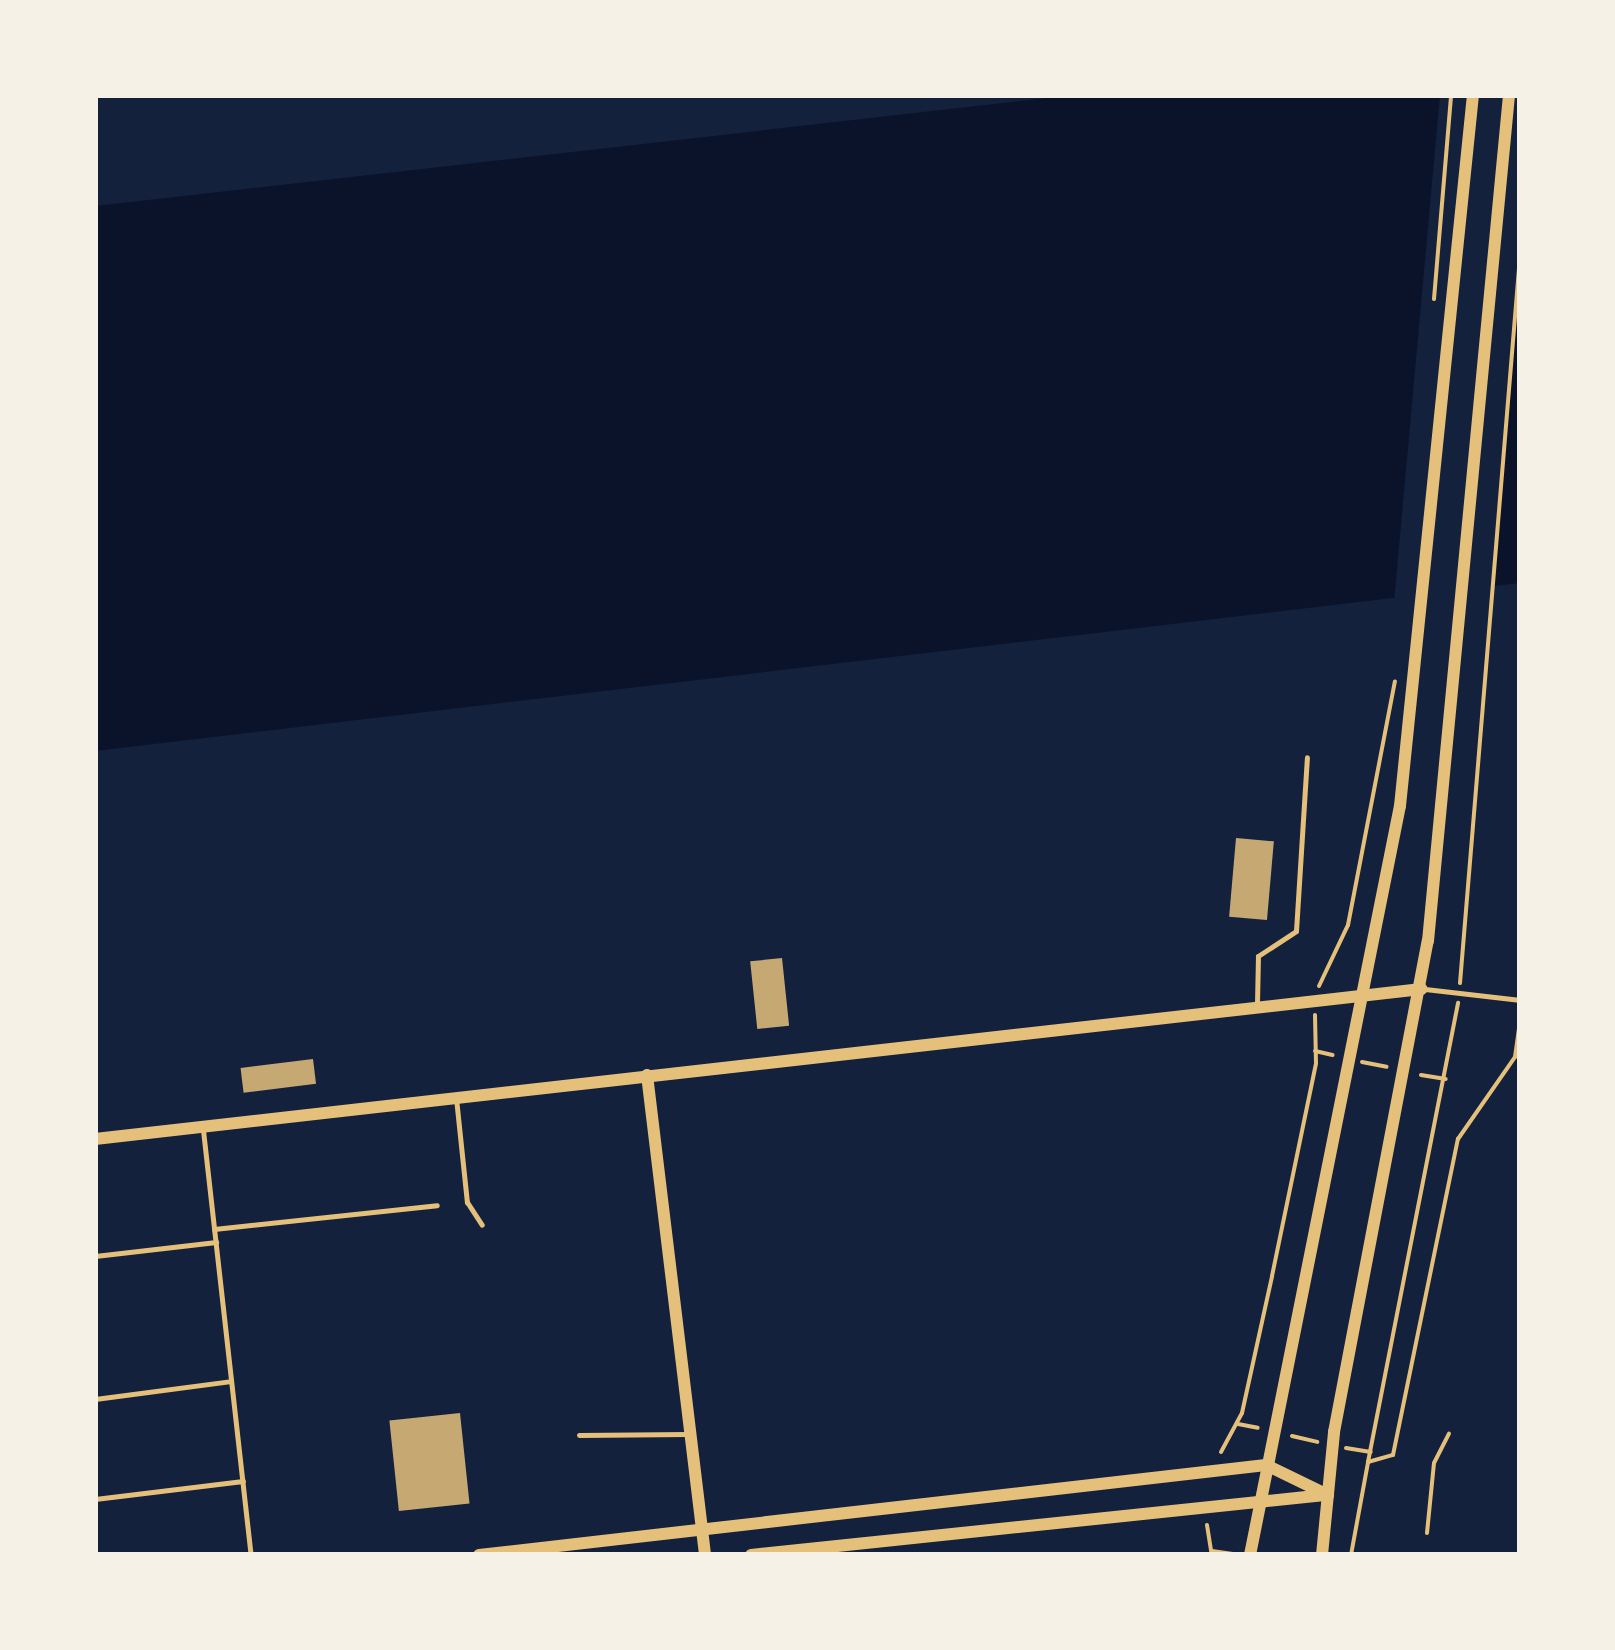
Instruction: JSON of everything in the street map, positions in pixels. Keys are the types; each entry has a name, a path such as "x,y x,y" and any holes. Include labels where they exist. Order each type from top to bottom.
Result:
{"street":[{"path":"1250,1555 1362,993 1422,657 1474,95"},
{"path":"1322,1555 1333,1446 1410,1073 1422,989 1459,653 1509,95"},
{"path":"95,1139 1257,1004 1422,989"},
{"path":"647,1075 705,1555"},
{"path":"478,1555 1266,1465 1328,1495"},
{"path":"752,1555 1260,1497 1328,1495"}],"lane":[{"path":"1257,1004 1258,956 1296,931 1307,758"},
{"path":"1422,989 1520,1000"},
{"path":"456,1098 467,1202 482,1225"},
{"path":"203,1127 251,1555"},
{"path":"214,1230 437,1205"},
{"path":"95,1256 216,1242"},
{"path":"95,1399 231,1381"},
{"path":"579,1436 690,1434"},
{"path":"95,1499 243,1482"}],"path":[{"path":"1433,306 1451,95"},
{"path":"1351,1555 1460,992 1520,256"},
{"path":"1321,976 1348,925 1397,672"},
{"path":"1368,1462 1392,1455 1457,1144 1515,1057 1520,1020"},
{"path":"1222,1450 1236,1424 1315,1052 1312,1030"},
{"path":"1315,1052 1446,1079"},
{"path":"1236,1424 1370,1452"},
{"path":"1427,1533 1434,1463 1449,1434"},
{"path":"1207,1527 1212,1553 1242,1555"}],"water":[{"path":"1074,95 1520,95 1520,583 95,751 95,206"}],"pier":[{"path":"1440,95 1520,95 1520,270 1492,591 1394,603"}],"building":[{"path":"1236,838 1274,841 1267,920 1229,917"},
{"path":"782,958 789,1026 757,1029 750,961"},
{"path":"313,1059 316,1084 244,1093 241,1068"},
{"path":"460,1413 470,1504 399,1511 389,1420"}]}
